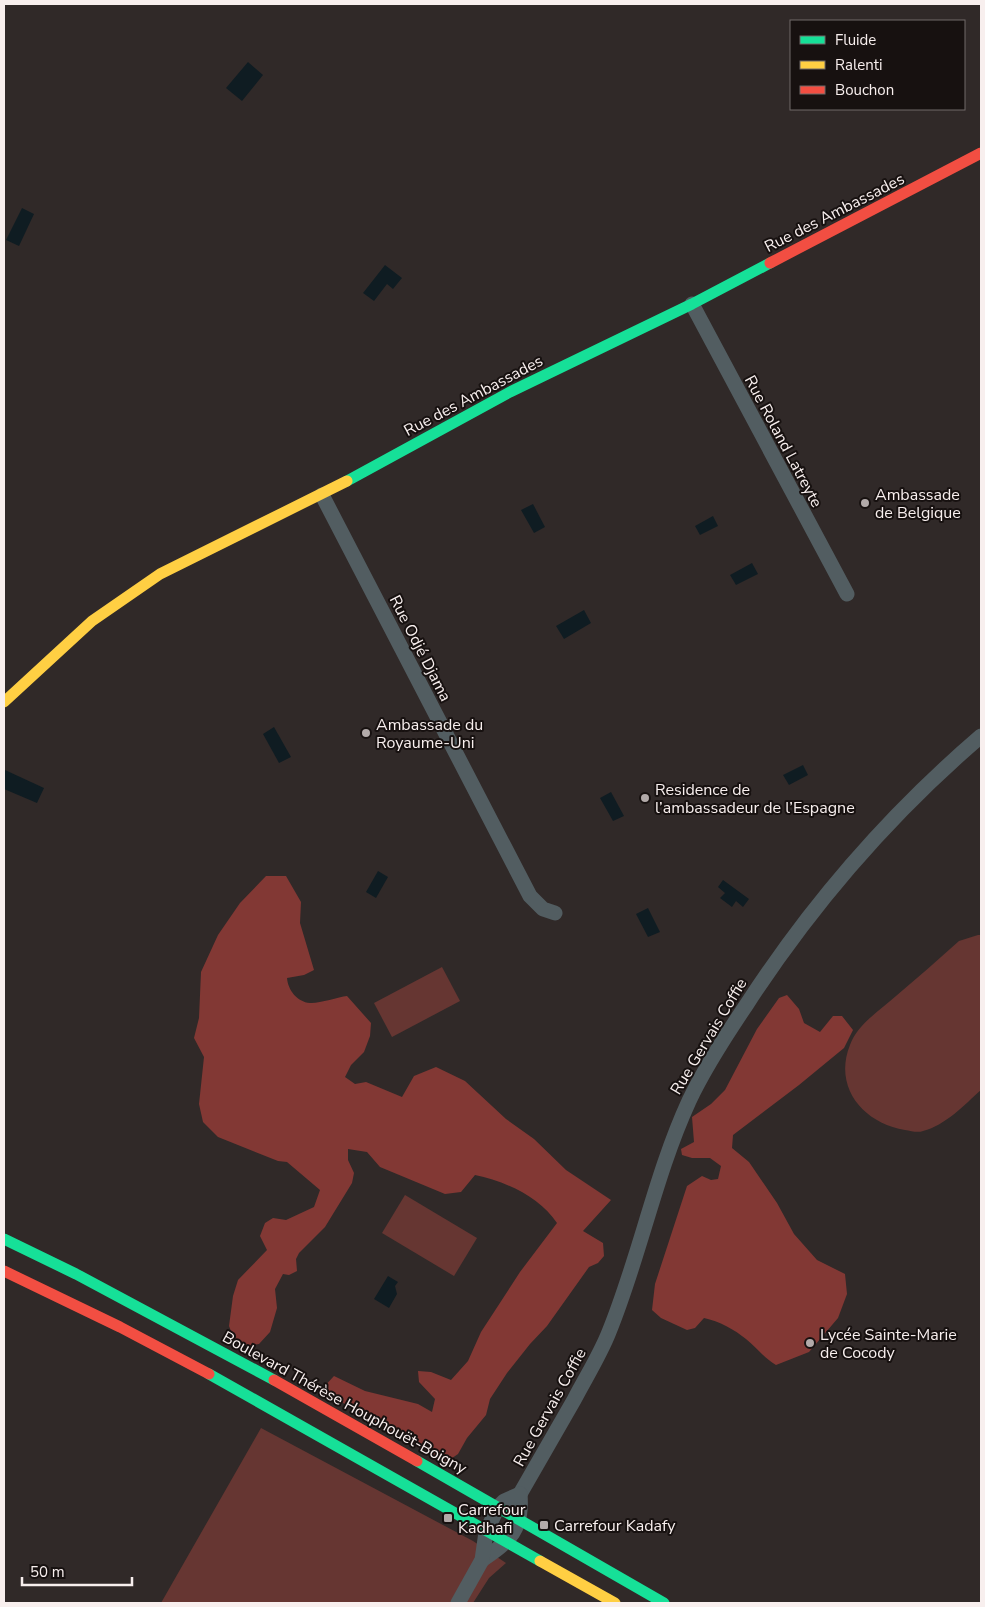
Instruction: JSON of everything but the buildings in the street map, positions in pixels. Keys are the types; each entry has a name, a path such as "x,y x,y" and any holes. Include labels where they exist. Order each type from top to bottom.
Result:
{"main road":[{"name":"Rue des Ambassades","path":"4,702 92,622 129,594 160,574 322,494 510,392 692,304 981,153"},
{"name":"Boulevard Thérèse Houphouët-Boigny","path":"4,1239 76,1274 305,1396 664,1603"},
{"path":"4,1271 135,1335 316,1434 486,1532 615,1603"}],"street":[{"name":"Rue Roland Latreyte","path":"692,304 848,594"},
{"name":"Rue Odjé Djama","path":"322,494 530,896 543,909 556,913"},
{"name":"Rue Gervais Coffie","path":"520,1494 596,1361 609,1332 634,1262 677,1128 690,1099 728,1033 789,941 862,851 913,798 981,736"},
{"path":"458,1603 482,1560 486,1532 498,1507 504,1501 520,1494 521,1509 517,1528 506,1543 482,1560"}],"shaded area":[{"path":"248,62 263,75 242,101 226,88"},
{"path":"22,208 34,214 19,246 6,240"},
{"path":"385,265 402,278 393,289 387,284 374,301 363,293"},
{"path":"533,504 545,527 534,533 521,510"},
{"path":"713,516 718,526 700,535 695,526"},
{"path":"752,563 758,574 736,585 730,575"},
{"path":"584,610 591,623 564,639 556,626"},
{"path":"274,727 291,757 279,763 263,734"},
{"path":"803,765 808,775 789,785 783,775"},
{"path":"5,770 44,788 37,803 4,789"},
{"path":"611,792 624,816 613,821 600,798"},
{"path":"378,871 388,877 376,898 366,892"},
{"path":"266,876 286,876 301,902 300,923 314,970 304,975 287,978 291,991 297,998 310,1003 347,996 371,1023 370,1036 364,1052 351,1065 345,1077 355,1084 366,1082 402,1097 414,1076 436,1067 465,1081 506,1119 534,1139 566,1170 611,1200 583,1231 603,1243 604,1256 598,1263 589,1267 547,1326 507,1373 490,1399 486,1415 467,1438 458,1454 445,1463 321,1390 334,1376 365,1391 418,1404 432,1412 435,1399 419,1382 418,1371 431,1372 451,1380 468,1361 481,1332 520,1272 557,1223 541,1205 521,1192 498,1181 475,1175 461,1192 445,1194 380,1167 367,1152 348,1149 348,1160 354,1173 352,1183 325,1227 299,1253 296,1259 297,1271 289,1275 283,1274 275,1289 277,1308 270,1332 259,1344 245,1346 234,1339 229,1326 233,1296 238,1280 267,1250 260,1236 265,1223 273,1218 286,1220 314,1207 320,1190 287,1162 278,1161 218,1137 203,1122 199,1104 204,1057 194,1038 199,1018 201,972 218,935 240,903"},
{"path":"723,880 749,899 743,907 736,901 732,907 720,898 725,893 718,887"},
{"path":"648,908 660,932 648,937 636,914"},
{"path":"981,935 981,1090 947,1119 921,1132 890,1126 876,1120 855,1101 849,1089 846,1075 846,1060 853,1038 870,1018 959,941"},
{"path":"442,967 460,1001 392,1037 374,1003"},
{"path":"787,995 799,1009 804,1023 820,1032 833,1016 842,1016 853,1030 844,1048 733,1135 732,1148 749,1162 777,1203 794,1234 817,1260 845,1274 847,1294 838,1318 809,1352 776,1365 732,1329 710,1319 704,1318 695,1328 687,1330 661,1318 652,1310 655,1284 687,1186 702,1176 711,1180 718,1179 721,1166 710,1158 692,1158 682,1155 681,1149 694,1142 692,1117 711,1104 725,1090 757,1029 779,998"},
{"path":"405,1195 477,1238 454,1276 382,1233"},
{"path":"388,1276 398,1282 395,1286 397,1294 389,1308 374,1299"},
{"path":"261,1428 473,1541 506,1563 489,1578 473,1603 161,1603"}],"traffic: fast":[{"path":"347,481 510,392 692,304 770,263"},
{"path":"4,1239 76,1274 274,1380"},
{"path":"209,1374 540,1561"},
{"path":"417,1461 664,1603"}],"traffic: slow":[{"path":"4,702 92,621 160,574 347,481"},
{"path":"540,1561 615,1603"}],"traffic: jam":[{"path":"770,263 981,153"},
{"path":"4,1271 120,1327 209,1374"},
{"path":"274,1380 417,1461"}],"place":[{"name":"Ambassade de Belgique","path":"865,503"},
{"name":"Ambassade du Royaume-Uni","path":"366,733"},
{"name":"Residence de l’ambassadeur de l’Espagne","path":"645,798"},
{"name":"Lycée Sainte-Marie de Cocody","path":"810,1343"},
{"name":"Carrefour Kadhafi","path":"448,1518"},
{"name":"Carrefour Kadafy","path":"544,1525"}]}
